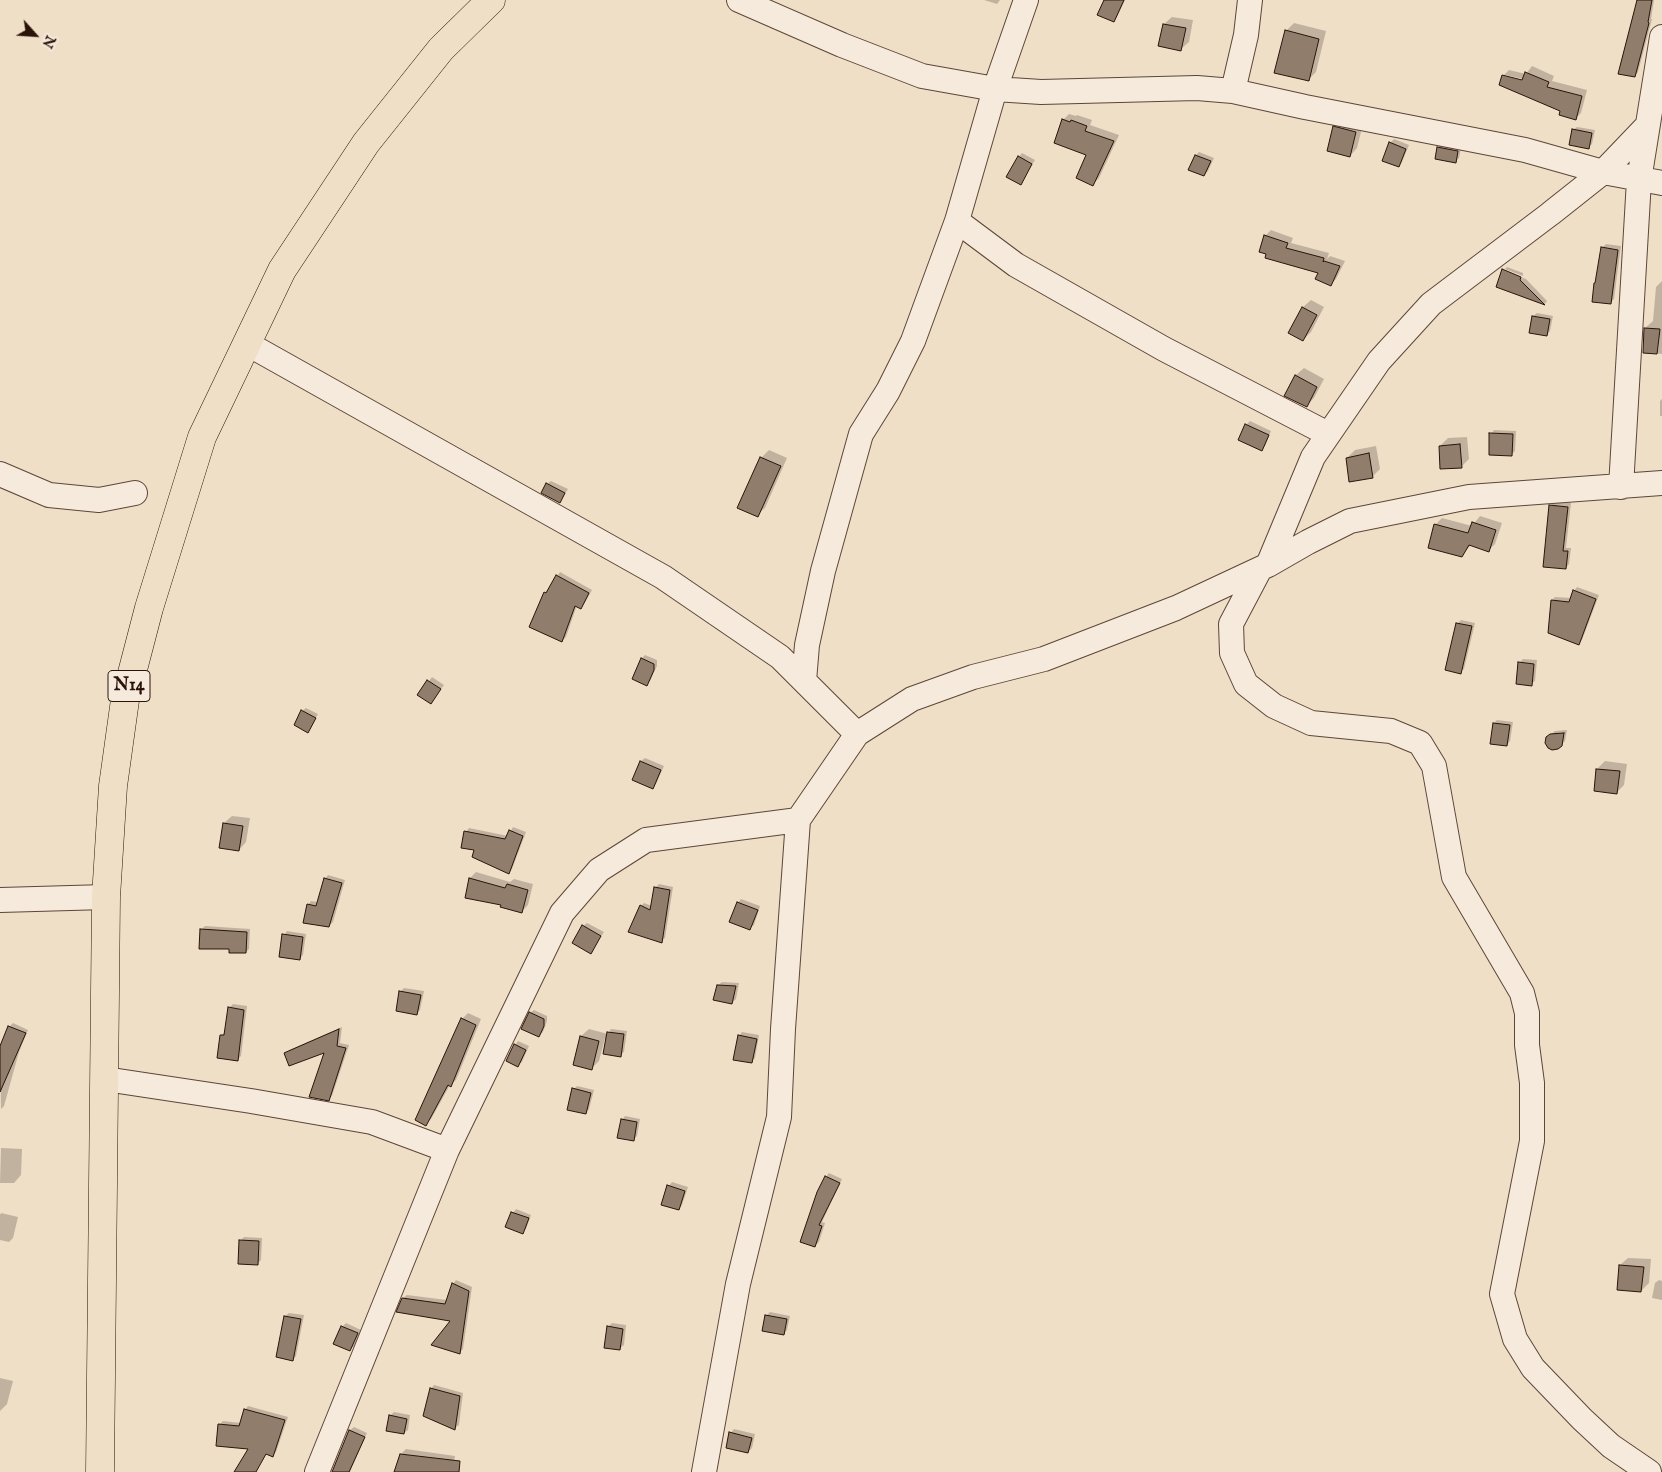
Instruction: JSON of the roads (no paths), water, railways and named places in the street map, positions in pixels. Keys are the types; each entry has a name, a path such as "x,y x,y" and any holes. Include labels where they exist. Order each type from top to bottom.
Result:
{"main road":[{"name":"N14","path":"100,1472 106,897 113,786 125,700 149,608 202,437 282,270 366,143 442,49 491,0"}],"street":[{"path":"739,0 842,45 922,76 995,89 1041,92 1197,88 1233,91 1525,150 1602,172 1662,183"},
{"path":"804,681 807,645 823,571 861,434 888,391 913,341 957,220 995,89 1026,0"},
{"path":"1233,91 1246,35 1250,0"},
{"path":"1621,488 1638,180 1642,151 1654,132 1662,37"},
{"path":"1649,1472 1611,1446 1582,1419 1532,1368 1514,1339 1502,1294 1532,1141 1532,1083 1527,1044 1527,1013 1522,993 1454,877 1434,766 1420,743 1391,731 1310,723 1274,706 1246,684 1232,653 1232,624 1264,567 1313,457 1379,360 1431,304 1654,132"},
{"path":"957,220 1016,265 1164,349 1328,434"},
{"path":"246,343 663,577 780,657 857,734"},
{"path":"0,474 49,495 99,500 135,493"},
{"path":"704,1472 738,1284 779,1117 783,1029 798,820 857,734 912,699 973,677 1044,659 1176,608 1264,567 1350,521 1469,497 1662,484"},
{"path":"318,1472 447,1150 562,913 599,870 646,840 798,820"},
{"path":"0,900 106,897"},
{"path":"105,1079 372,1122 447,1150"}]}
